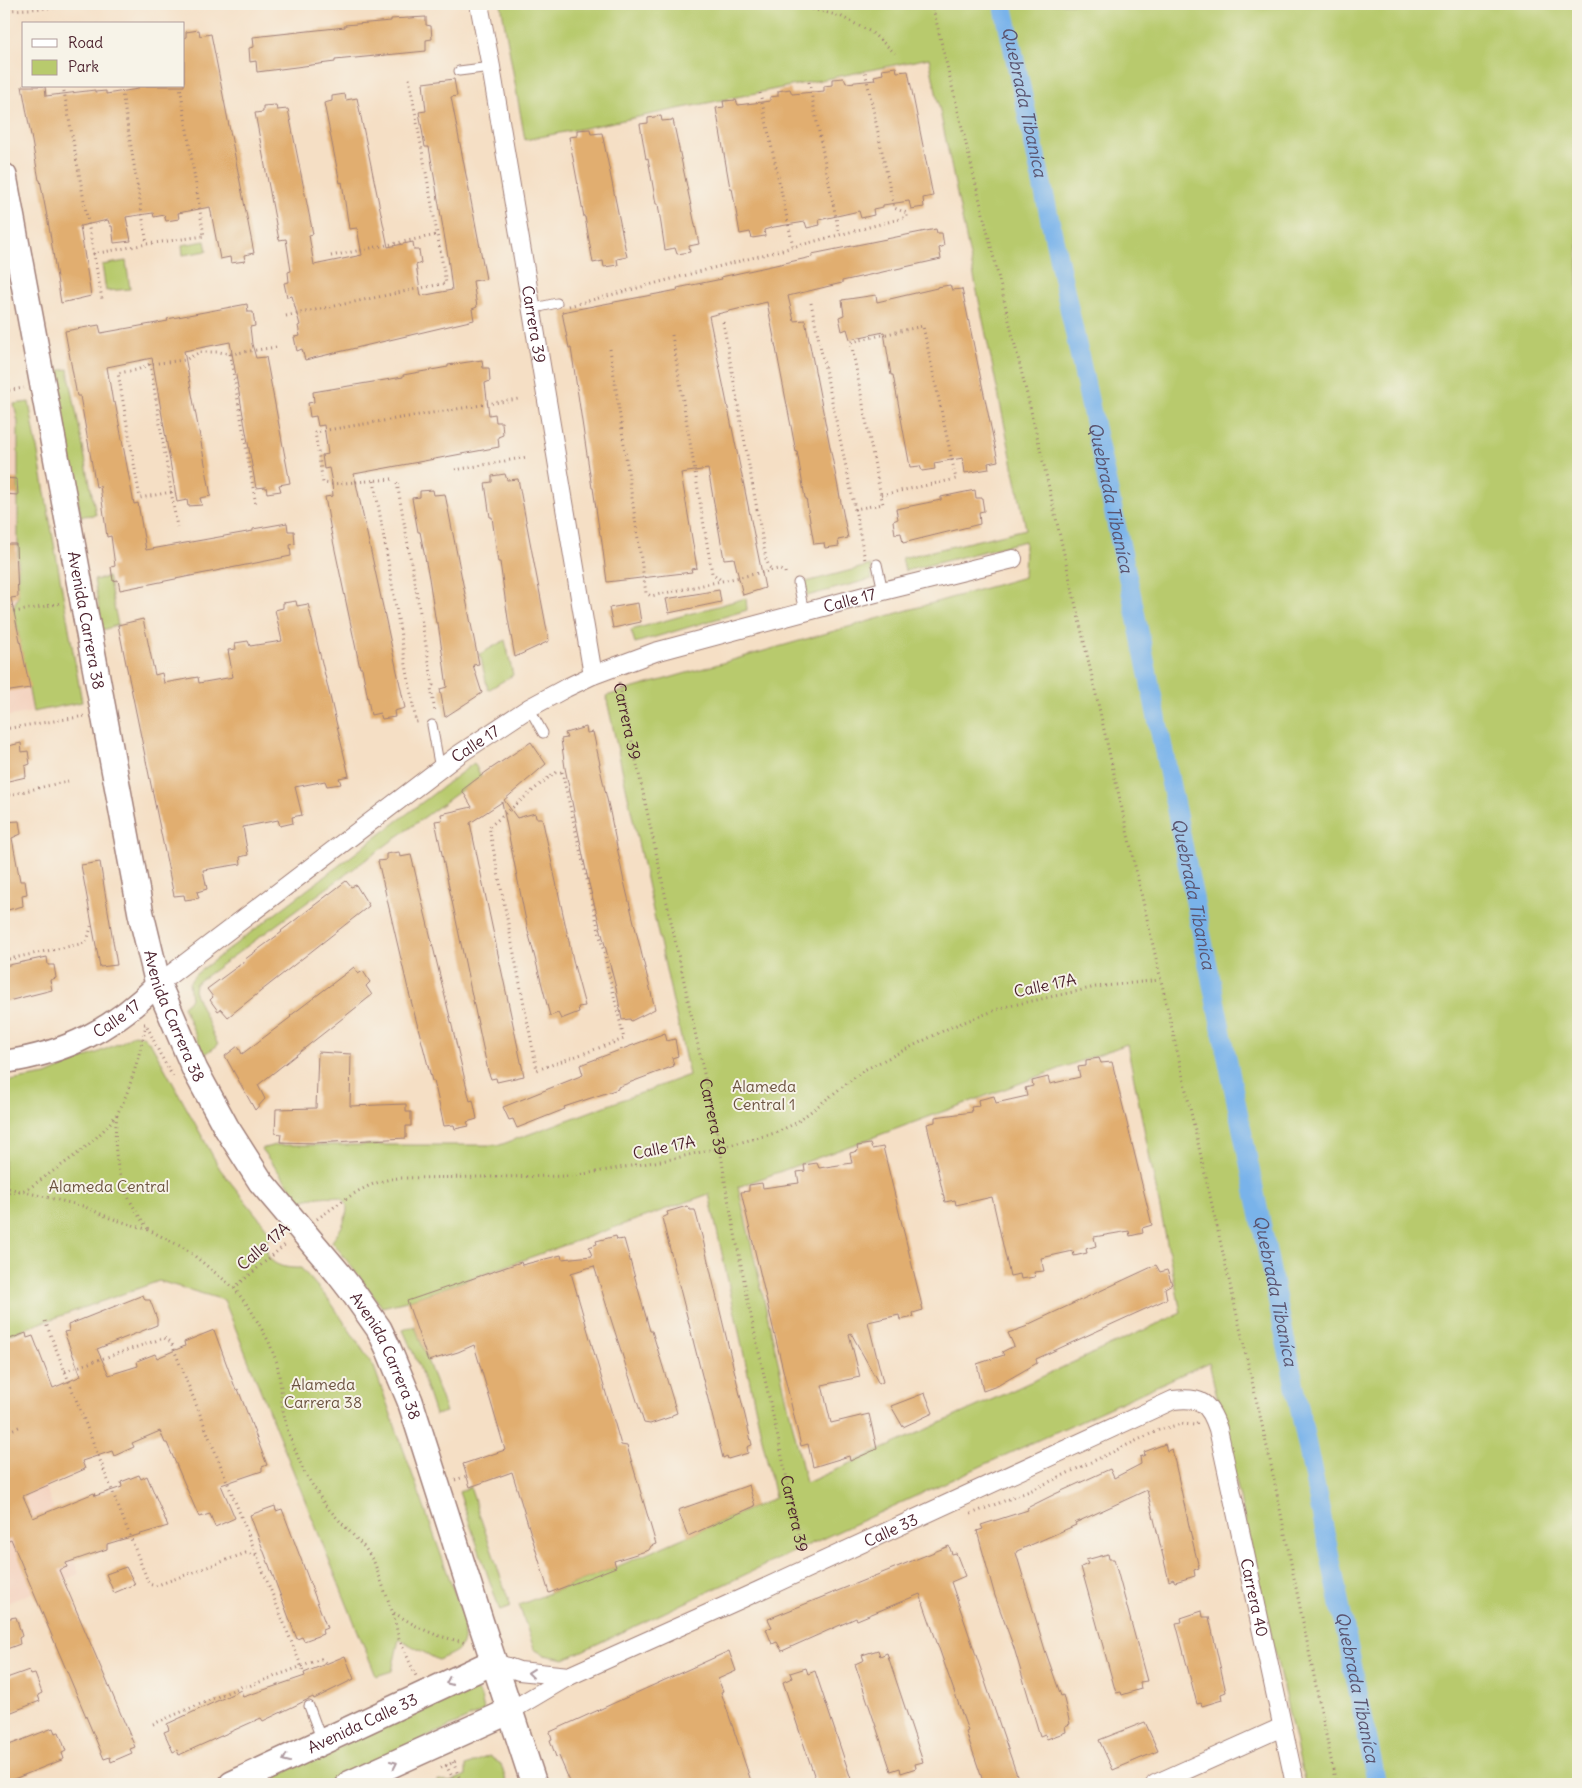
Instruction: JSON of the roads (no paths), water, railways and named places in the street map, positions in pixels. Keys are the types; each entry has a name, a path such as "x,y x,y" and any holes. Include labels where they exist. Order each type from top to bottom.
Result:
{"main road":[{"name":"Avenida Carrera 38","path":"4,176 141,914 150,991 226,1127 262,1182 290,1237 355,1295 379,1330 388,1348 410,1401 534,1784"},
{"name":"Avenida Calle 33","path":"232,1784 493,1662"},
{"path":"349,1784 510,1710"}],"street":[{"name":"Carrera 39","path":"479,4 593,675"},
{"name":"Calle 17","path":"4,1062 30,1058 63,1048 91,1036 458,755 529,708 593,675 655,652 1013,558"},
{"name":"Calle 33","path":"510,1710 570,1676 1173,1400 1189,1398 1204,1404 1212,1412"},
{"name":"Carrera 40","path":"1212,1412 1218,1429 1294,1784"},
{"path":"493,1662 519,1671 570,1676"},
{"path":"1154,1784 1282,1727"}],"lane":[{"path":"459,71 491,67"},
{"path":"531,309 557,303"},
{"path":"877,564 882,591"},
{"path":"798,583 804,612"},
{"path":"529,708 543,733"},
{"path":"432,726 440,769"},
{"path":"309,1706 323,1742"}],"waterway":[{"name":"Quebrada Tibaníca","path":"1003,4 1132,597 1377,1784"}],"park label":[{"name":"Alameda Central 1","path":"764,1095"},
{"name":"Alameda Central","path":"109,1186"},
{"name":"Alameda Carrera 38","path":"323,1393"}]}
